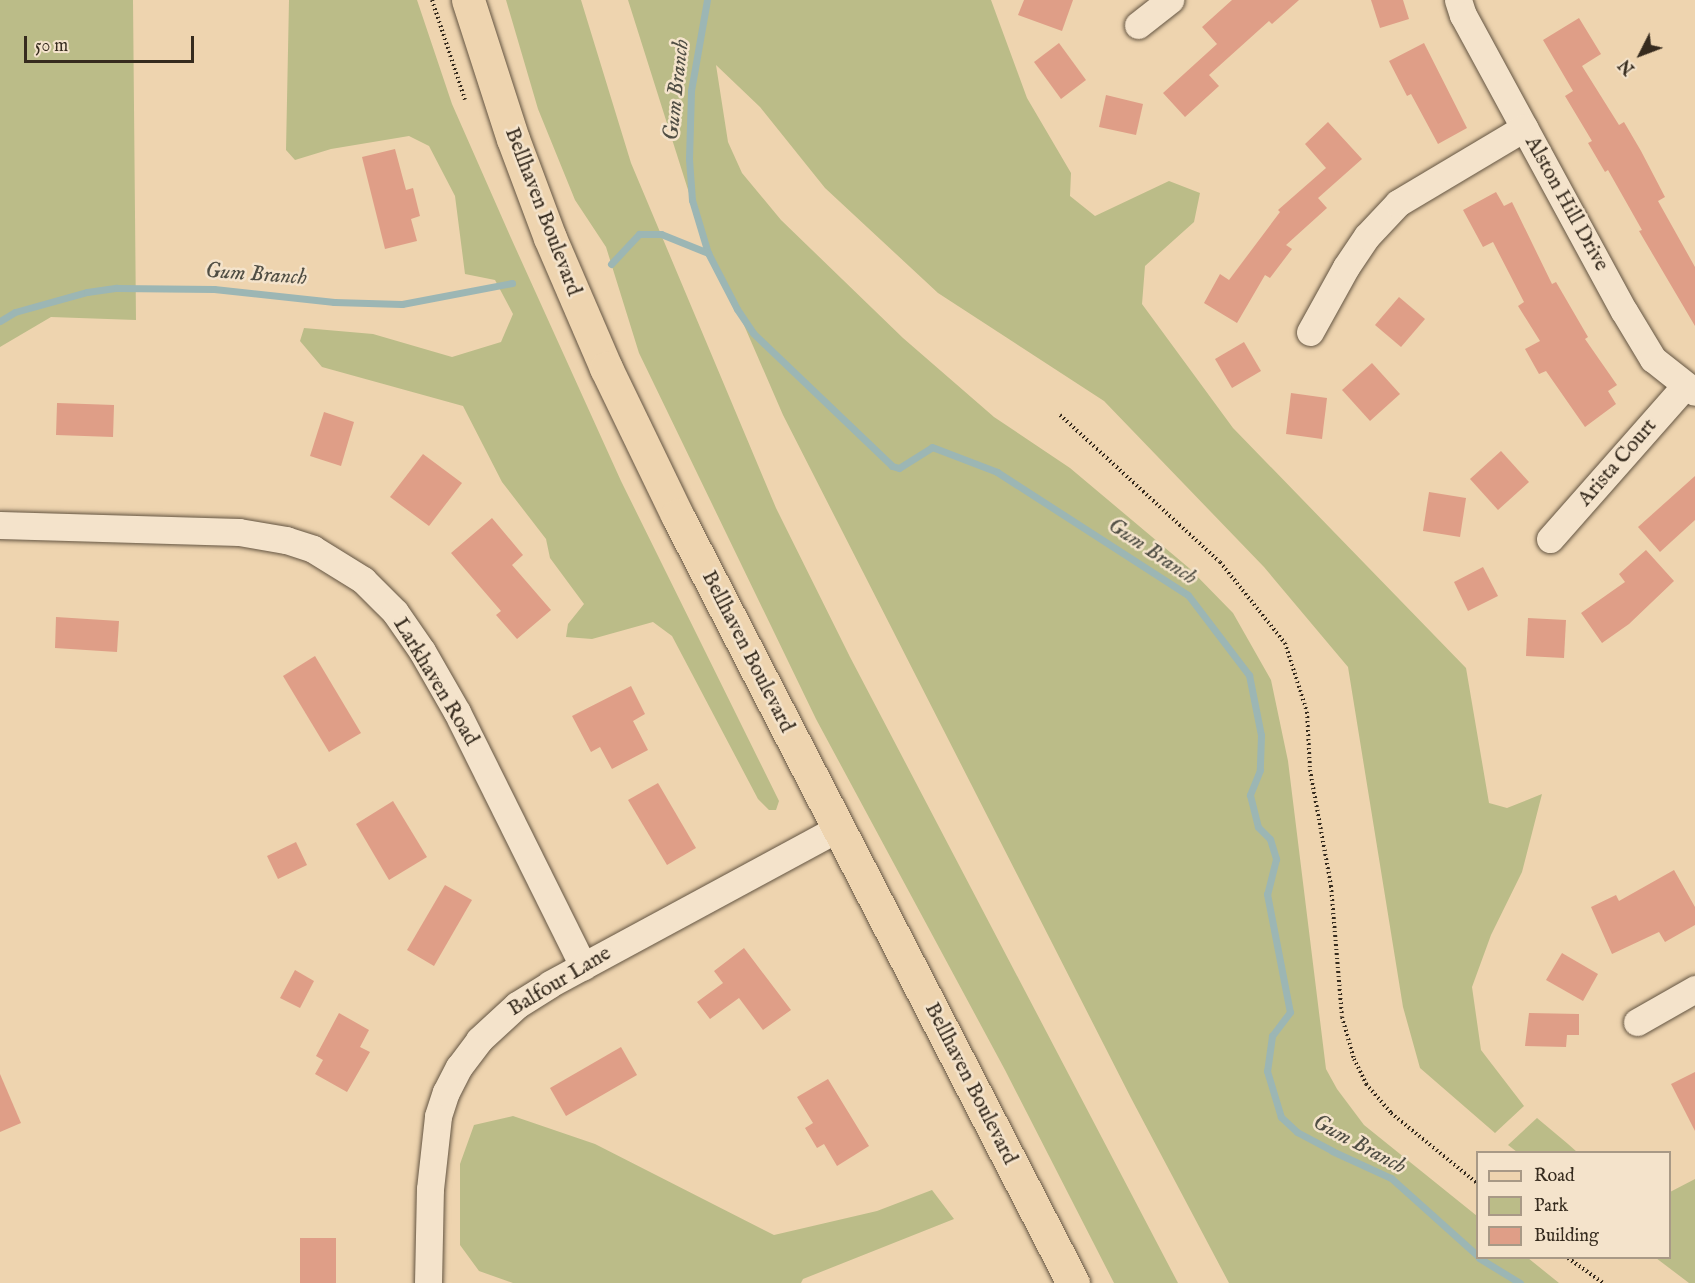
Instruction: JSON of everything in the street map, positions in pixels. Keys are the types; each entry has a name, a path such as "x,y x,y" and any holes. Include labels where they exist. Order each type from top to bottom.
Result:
{"main road":[{"name":"Bellhaven Boulevard","path":"468,0 513,139 550,238 606,368 677,515 1073,1283"}],"street":[{"path":"1138,25 1170,0"},
{"name":"Alston Hill Drive","path":"1458,0 1462,15 1653,358 1690,389"},
{"path":"1310,332 1346,267 1367,236 1398,203 1524,128"},
{"name":"Arista Court","path":"1550,539 1690,389"},
{"name":"Larkhaven Road","path":"0,525 239,532 286,540 313,549 363,580 395,612 422,651 457,712 583,966"},
{"name":"Balfour Lane","path":"428,1283 434,1142 446,1092 479,1040 500,1018 533,994 750,878 838,828"},
{"path":"1637,1022 1695,988"}],"path":[{"path":"432,0 465,100"},
{"path":"1060,415 1220,562 1285,643 1307,712 1310,770 1331,886 1342,1017 1354,1059 1366,1083 1391,1113 1476,1182"},
{"path":"1571,1259 1603,1283"}],"green space":[{"path":"0,0 133,0 136,320 51,317 0,347"},
{"path":"289,0 417,0 452,104 511,238 621,481 779,801 776,810 769,810 758,799 672,636 653,622 592,639 566,637 568,624 584,604 550,558 546,539 502,482 463,406 322,367 300,341 304,328 373,334 452,357 501,342 513,314 495,280 465,274 455,196 429,146 409,136 331,149 295,160 286,150"},
{"path":"506,0 581,0 631,163 776,508 850,657 1178,1283 1114,1283 1005,1070 816,719 639,353 606,247 575,200 538,109"},
{"path":"628,0 991,0 1027,98 1071,173 1070,196 1095,216 1169,181 1200,193 1194,222 1145,266 1142,304 1233,428 1466,668 1489,803 1507,808 1542,794 1522,872 1491,935 1472,987 1481,1050 1524,1106 1495,1133 1420,1068 1403,1007 1348,667 1264,567 1104,401 938,293 825,188 760,107 716,65 728,142 742,173 781,220 903,338 994,417 1070,468 1189,568 1233,613 1271,680 1288,761 1326,1069 1337,1089 1364,1125 1476,1215 1476,1259 1529,1259 1559,1283 1229,1283 1131,1098 783,415 737,309 708,253"},
{"path":"513,1116 595,1144 774,1235 877,1211 932,1190 954,1219 803,1279 801,1283 513,1283 479,1271 460,1245 460,1164 474,1125"},
{"path":"1537,1118 1576,1151 1516,1151 1508,1145"},
{"path":"1695,1179 1695,1283 1689,1283 1657,1259 1671,1259 1671,1191"}],"building":[{"path":"1024,0 1073,0 1062,31 1018,15"},
{"path":"1232,0 1299,0 1272,24 1269,21 1209,75 1219,86 1185,117 1163,93 1217,44 1202,27"},
{"path":"1371,0 1403,0 1409,19 1380,28"},
{"path":"1579,18 1601,54 1582,66 1619,125 1624,122 1641,151 1665,197 1658,201 1695,267 1695,326 1639,231 1642,230 1608,170 1605,172 1588,143 1592,141 1565,96 1573,91 1543,40"},
{"path":"1059,43 1086,80 1061,99 1034,62"},
{"path":"1424,43 1467,128 1438,144 1411,94 1407,96 1389,61"},
{"path":"1106,95 1143,104 1136,135 1099,127"},
{"path":"1328,122 1362,159 1318,198 1327,208 1286,245 1292,249 1270,278 1265,275 1237,323 1204,303 1220,274 1229,280 1280,212 1278,210 1326,168 1305,144"},
{"path":"395,149 406,190 413,188 420,216 411,219 417,241 385,249 362,157"},
{"path":"1496,192 1504,206 1512,202 1552,284 1556,282 1588,337 1585,339 1617,385 1608,391 1616,404 1585,427 1546,371 1539,374 1525,349 1540,341 1518,306 1524,302 1493,242 1483,247 1463,210"},
{"path":"1399,297 1425,319 1401,347 1375,325"},
{"path":"1244,342 1261,371 1232,388 1215,359"},
{"path":"1372,363 1400,394 1370,421 1342,390"},
{"path":"1291,393 1327,398 1322,439 1286,434"},
{"path":"57,403 114,405 113,437 56,435"},
{"path":"324,412 354,422 341,466 310,456"},
{"path":"1501,451 1529,482 1498,510 1470,479"},
{"path":"423,454 462,483 429,526 390,497"},
{"path":"1695,476 1695,520 1660,552 1638,527"},
{"path":"1429,492 1466,498 1460,537 1423,531"},
{"path":"492,518 523,555 512,565 551,610 517,639 496,615 501,611 451,553"},
{"path":"1646,550 1674,581 1629,624 1602,643 1581,613 1625,582 1619,574"},
{"path":"1483,567 1498,596 1468,611 1454,582"},
{"path":"56,617 119,621 117,652 55,648"},
{"path":"1528,618 1566,620 1564,658 1526,656"},
{"path":"315,656 361,733 329,752 283,676"},
{"path":"631,686 645,714 633,721 648,750 612,769 600,747 591,752 572,716"},
{"path":"658,783 696,848 667,865 628,800"},
{"path":"393,801 427,857 389,880 356,824"},
{"path":"296,842 307,865 278,879 267,856"},
{"path":"1674,870 1695,907 1695,925 1665,942 1659,932 1612,954 1591,907 1616,895 1619,901"},
{"path":"445,885 472,900 434,966 407,950"},
{"path":"744,948 791,1010 763,1030 739,998 710,1019 697,1002 723,983 714,971"},
{"path":"1562,953 1598,974 1583,1001 1546,980"},
{"path":"295,970 314,981 300,1008 280,998"},
{"path":"339,1013 369,1030 360,1047 370,1052 347,1092 315,1074 323,1060 316,1056"},
{"path":"1529,1013 1579,1014 1579,1035 1567,1035 1566,1047 1525,1046"},
{"path":"621,1047 637,1075 566,1116 550,1088"},
{"path":"1695,1072 1695,1131 1671,1084"},
{"path":"0,1074 21,1123 0,1132"},
{"path":"828,1079 869,1146 837,1166 824,1144 817,1148 805,1128 813,1123 797,1097"},
{"path":"300,1238 336,1238 336,1283 300,1283"}],"waterway":[{"name":"Gum Branch","path":"707,0 691,91 689,159 692,200 708,253 737,309 753,333 892,466 899,468 932,447 997,472 1188,595 1249,675 1261,735 1260,770 1250,795 1258,827 1270,839 1276,859 1267,894 1290,1012 1272,1036 1267,1071 1281,1117 1297,1132 1391,1178 1476,1254"},
{"name":"Gum Branch","path":"611,264 639,234 661,234 708,253"},
{"name":"Gum Branch","path":"0,321 15,312 87,292 117,288 214,289 334,302 402,304 512,283"},
{"name":"Gum Branch","path":"1481,1259 1520,1283"}]}
